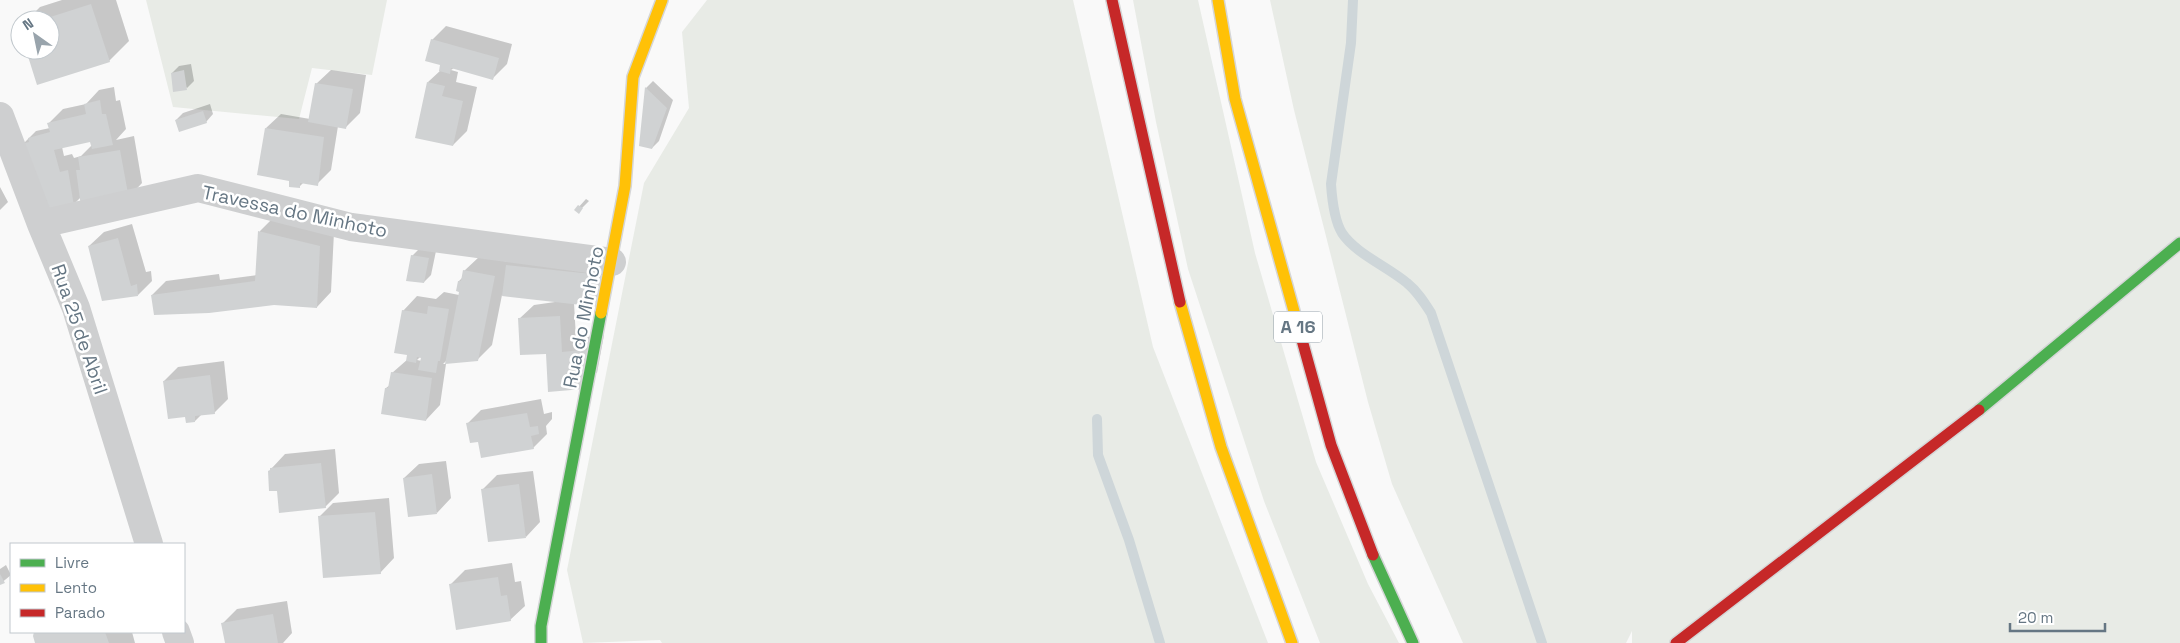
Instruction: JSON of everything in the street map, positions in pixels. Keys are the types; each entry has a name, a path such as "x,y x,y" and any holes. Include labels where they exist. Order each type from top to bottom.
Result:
{"main road":[{"name":"Rua do Minhoto","path":"541,643 541,626 625,186 633,77 662,0"},
{"path":"1112,0 1173,277 1221,447 1292,643"},
{"name":"A 16","path":"1218,0 1235,99 1331,445 1369,547 1414,643"},
{"path":"1676,643 1951,433 2180,243"}],"street":[{"name":"Rua 25 de Abril","path":"0,116 40,224 76,308 149,543"},
{"name":"Travessa do Minhoto","path":"40,224 198,188 351,227 612,262"}],"shaded area":[{"path":"146,0 387,0 372,75 312,68 299,119 173,107"},
{"path":"707,0 1073,0 1153,347 1268,643 662,643 660,640 583,643 567,570 644,183 689,108 682,32"},
{"path":"1133,0 1198,0 1255,253 1316,462 1368,584 1399,643 1320,643 1264,501 1188,269 1156,122"},
{"path":"1270,0 2180,0 2180,643 1632,643 1632,631 1626,643 1463,643 1392,484 1368,402 1294,110"}],"building":[{"path":"91,4 110,62 37,85 29,60 60,60 60,14"},
{"path":"431,39 499,58 493,80 451,68 450,74 439,71 440,65 425,61"},
{"path":"184,70 187,90 173,92 171,73"},
{"path":"427,82 445,86 442,96 463,101 453,146 415,138"},
{"path":"315,83 353,89 346,129 308,122"},
{"path":"645,87 667,108 652,149 639,146"},
{"path":"100,100 102,114 106,114 113,145 92,149 90,142 54,150 60,172 68,170 74,206 39,214 21,144 29,142 28,138 50,132 47,123 86,114 84,104"},
{"path":"203,111 207,123 179,132 175,120"},
{"path":"265,128 324,137 318,186 300,183 300,188 289,187 289,181 257,175"},
{"path":"120,150 129,199 81,207 76,170 80,170 78,157"},
{"path":"578,205 583,208 579,214 574,210"},
{"path":"258,231 320,246 317,308 274,305 209,313 154,315 151,295 255,281"},
{"path":"118,238 131,286 137,284 138,296 102,301 88,246"},
{"path":"411,255 429,258 424,283 406,281"},
{"path":"506,265 602,275 599,307 502,296"},
{"path":"463,270 495,276 478,361 445,364 459,292 456,291 458,281 461,281"},
{"path":"428,306 449,309 440,361 438,361 436,373 418,370 421,358 417,357 416,363 406,361 407,355 394,353 402,310 427,314"},
{"path":"560,316 562,352 590,349 583,389 548,392 546,354 520,355 518,318"},
{"path":"391,372 432,378 426,421 381,414 385,388 388,388"},
{"path":"210,375 215,414 195,416 195,422 186,423 185,417 168,419 163,381"},
{"path":"527,413 530,427 538,426 539,434 531,436 534,449 481,458 478,442 470,443 466,423"},
{"path":"321,463 326,508 279,513 277,491 269,491 268,471 270,468"},
{"path":"432,474 437,514 408,517 403,478"},
{"path":"519,484 526,538 488,542 481,489"},
{"path":"375,512 381,574 323,578 318,516"},
{"path":"0,574 5,583 0,585"},
{"path":"498,577 501,596 507,595 511,621 456,630 449,584"},
{"path":"273,614 278,643 225,643 221,623"},
{"path":"34,633 105,633 109,643 35,643"}],"waterway":[{"path":"1353,0 1351,43 1331,184 1335,216 1342,233 1348,240 1363,253 1411,286 1431,313 1542,643"},
{"path":"1097,419 1098,455 1129,540 1160,643"}],"traffic: fast":[{"path":"1979,410 2180,243"},
{"path":"541,643 541,626 601,313"},
{"path":"1373,555 1413,643"}],"traffic: slow":[{"path":"601,313 625,186 633,77 662,0"},
{"path":"1218,0 1235,99 1302,340"},
{"path":"1180,302 1221,447 1292,643"}],"traffic: jam":[{"path":"1112,0 1180,302"},
{"path":"1302,340 1331,445 1373,555"},
{"path":"1676,643 1979,410"}]}
